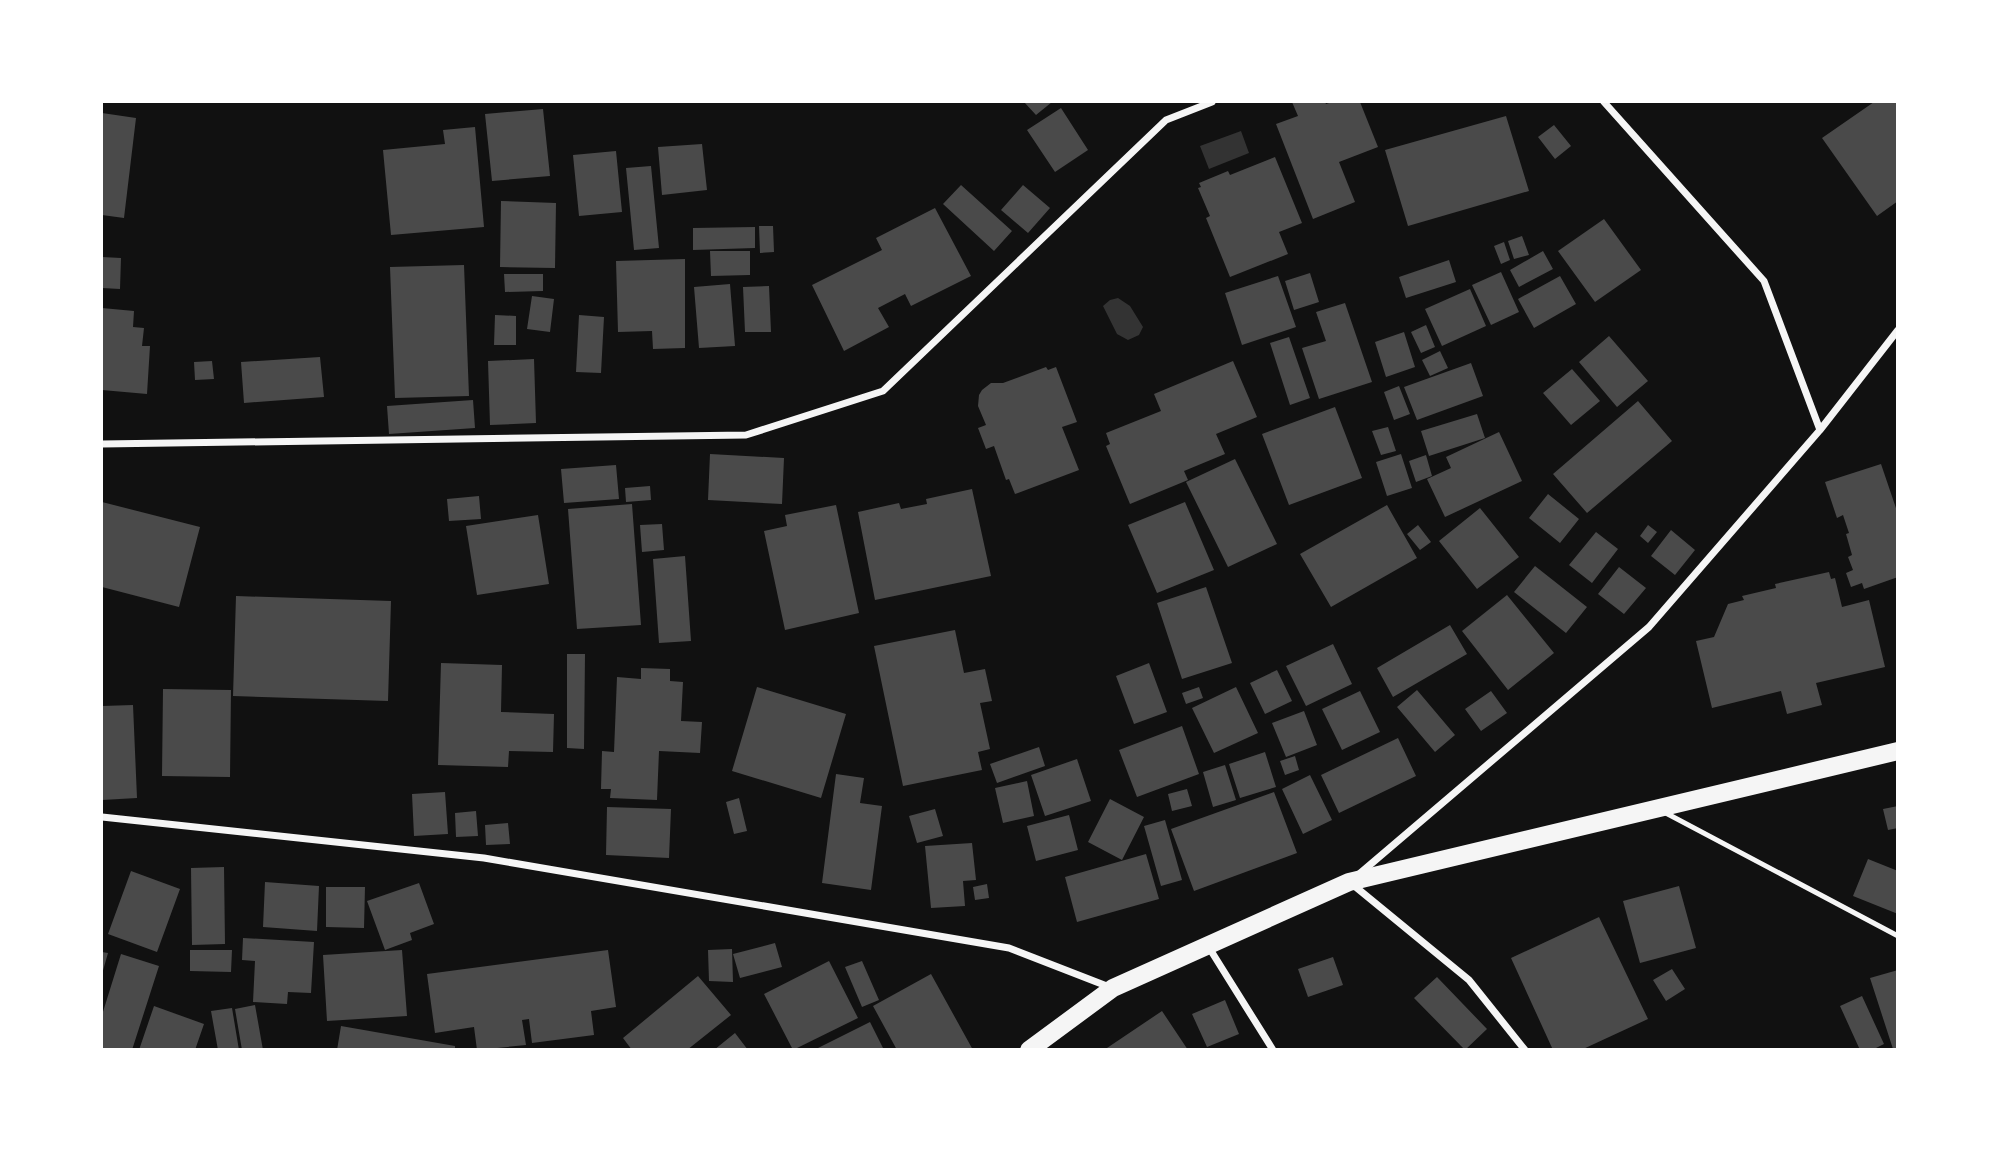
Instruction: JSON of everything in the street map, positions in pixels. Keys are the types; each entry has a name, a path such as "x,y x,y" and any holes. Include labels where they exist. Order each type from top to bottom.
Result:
{"main road":[{"path":"1029,1049 1112,988 1349,882 1898,751"}],"street":[{"path":"102,444 746,435 883,391 1167,120 1212,102"},
{"path":"1604,102 1763,281 1820,430"},
{"path":"1525,1049 1469,980 1349,882 1649,627 1820,430 1898,330"},
{"path":"102,817 497,860 1009,948 1112,988"},
{"path":"1208,946 1273,1049"}],"lane":[{"path":"1658,809 1898,936"}],"shaded area":[{"path":"1241,131 1249,153 1209,169 1200,146"},
{"path":"1118,298 1130,306 1143,327 1139,335 1128,340 1117,334 1103,306"}],"building":[{"path":"1024,102 1052,102 1036,115"},
{"path":"1292,102 1360,102 1378,147 1339,162 1355,202 1313,219 1276,124 1298,116"},
{"path":"1874,102 1898,102 1898,201 1877,216 1822,138"},
{"path":"1061,108 1088,150 1055,172 1027,130"},
{"path":"543,109 550,176 492,181 485,114"},
{"path":"102,113 136,118 124,218 102,215"},
{"path":"1506,116 1529,191 1408,226 1385,150"},
{"path":"1554,125 1571,146 1555,159 1538,137"},
{"path":"475,127 484,227 391,235 383,150 445,144 443,130"},
{"path":"702,144 707,190 662,195 658,147"},
{"path":"616,151 622,212 579,216 573,155"},
{"path":"1275,157 1302,223 1279,232 1288,254 1230,277 1206,218 1210,216 1198,188 1201,187 1199,183 1228,171 1230,175"},
{"path":"651,166 659,248 634,250 626,168"},
{"path":"961,185 1012,231 994,251 943,204"},
{"path":"1023,185 1050,208 1028,233 1001,210"},
{"path":"501,201 556,203 555,268 500,267"},
{"path":"935,208 971,276 911,306 905,294 878,308 889,327 844,351 812,285 882,250 876,238"},
{"path":"1604,219 1641,270 1595,302 1558,251"},
{"path":"759,226 773,226 774,252 760,253"},
{"path":"755,227 755,248 693,250 693,228"},
{"path":"1522,236 1529,255 1514,259 1508,241"},
{"path":"1504,242 1510,260 1501,264 1494,246"},
{"path":"710,251 750,251 750,275 711,276"},
{"path":"1543,251 1553,269 1519,287 1510,270"},
{"path":"102,257 121,258 120,289 102,288"},
{"path":"685,259 685,348 653,349 652,331 618,332 616,261"},
{"path":"1449,260 1456,282 1406,298 1399,277"},
{"path":"464,265 469,396 395,398 390,267"},
{"path":"1501,272 1519,312 1491,325 1472,285"},
{"path":"1310,273 1319,302 1294,310 1285,281"},
{"path":"504,274 543,274 543,291 505,292"},
{"path":"1278,276 1296,327 1242,345 1225,293"},
{"path":"1560,276 1576,304 1534,328 1518,299"},
{"path":"730,284 735,346 699,348 694,287"},
{"path":"769,286 771,332 745,332 743,287"},
{"path":"1470,289 1486,326 1442,346 1425,309"},
{"path":"532,296 554,299 550,332 527,329"},
{"path":"1345,303 1372,382 1319,399 1302,348 1326,341 1316,312"},
{"path":"102,308 134,311 133,327 144,328 142,346 150,346 147,394 102,390"},
{"path":"495,315 516,316 516,345 494,345"},
{"path":"579,315 604,317 601,373 576,372"},
{"path":"1426,325 1435,347 1421,353 1411,332"},
{"path":"1404,332 1415,367 1386,377 1375,342"},
{"path":"1609,336 1648,381 1617,407 1579,362"},
{"path":"1289,337 1310,398 1290,405 1270,343"},
{"path":"1440,351 1448,368 1430,376 1422,360"},
{"path":"320,357 324,397 244,403 241,362"},
{"path":"534,359 536,423 490,425 488,361"},
{"path":"212,361 214,379 195,380 194,362"},
{"path":"1233,361 1257,417 1216,434 1225,454 1184,471 1188,480 1130,504 1106,446 1110,444 1106,433 1161,411 1154,394"},
{"path":"1471,363 1483,396 1417,420 1404,387"},
{"path":"1046,367 1048,370 1056,367 1077,422 1062,427 1079,470 1015,494 1009,479 1006,480 994,446 986,449 978,428 986,425 978,406 979,395 991,383 1003,383"},
{"path":"1572,369 1600,401 1571,425 1543,393"},
{"path":"1399,386 1410,414 1394,420 1384,392"},
{"path":"473,400 475,428 389,434 387,406"},
{"path":"1638,401 1672,441 1587,513 1553,474"},
{"path":"1335,407 1362,478 1289,505 1262,434"},
{"path":"1477,414 1485,438 1429,456 1421,431"},
{"path":"1388,427 1396,451 1381,455 1372,431"},
{"path":"1499,432 1522,481 1445,517 1427,479 1451,468 1446,457"},
{"path":"710,454 784,458 782,504 708,500"},
{"path":"1401,454 1412,488 1387,496 1376,462"},
{"path":"1426,455 1432,476 1416,482 1409,461"},
{"path":"1235,459 1277,544 1228,567 1186,482"},
{"path":"1881,464 1898,514 1898,577 1864,589 1862,583 1851,587 1846,573 1853,570 1848,557 1852,555 1846,534 1849,533 1843,515 1837,518 1825,482"},
{"path":"616,465 619,499 564,503 561,469"},
{"path":"650,486 651,500 626,502 625,488"},
{"path":"972,489 991,576 875,600 858,512 899,503 901,509 927,504 926,499"},
{"path":"1548,494 1579,519 1560,543 1529,518"},
{"path":"479,496 481,519 449,521 447,499"},
{"path":"102,502 200,527 179,607 102,587"},
{"path":"1185,502 1214,570 1157,593 1128,525"},
{"path":"632,504 641,625 577,629 568,509"},
{"path":"836,505 859,613 785,630 764,531 787,526 785,515"},
{"path":"1387,505 1417,558 1331,607 1300,554"},
{"path":"1480,508 1519,557 1477,589 1439,541"},
{"path":"538,515 549,584 477,595 466,526"},
{"path":"662,524 664,550 642,552 640,525"},
{"path":"1418,525 1431,542 1420,550 1407,534"},
{"path":"1648,525 1657,532 1648,543 1640,536"},
{"path":"1671,530 1695,550 1675,575 1651,556"},
{"path":"1596,532 1618,549 1592,583 1569,565"},
{"path":"685,556 691,641 659,643 653,559"},
{"path":"1535,566 1587,607 1566,633 1514,592"},
{"path":"1619,567 1646,588 1624,614 1598,594"},
{"path":"1829,572 1831,579 1835,578 1842,607 1869,600 1885,667 1816,683 1822,705 1787,714 1781,691 1712,708 1696,641 1714,637 1728,604 1744,600 1742,596 1776,588 1775,584"},
{"path":"1206,587 1232,663 1182,679 1157,603"},
{"path":"1507,595 1554,653 1508,690 1462,631"},
{"path":"236,596 391,601 388,701 233,696"},
{"path":"1450,625 1467,654 1393,697 1377,668"},
{"path":"955,630 964,673 985,669 992,701 980,703 990,749 978,752 982,770 903,786 874,646"},
{"path":"1333,644 1352,684 1306,706 1286,666"},
{"path":"567,654 585,654 584,749 567,748"},
{"path":"441,663 502,665 501,712 554,714 553,752 509,751 508,767 438,765"},
{"path":"1149,663 1167,712 1134,724 1116,676"},
{"path":"641,668 670,669 670,681 683,682 681,721 702,722 700,753 659,751 657,800 610,798 611,789 601,789 602,751 614,752 617,677 641,679"},
{"path":"1277,670 1292,701 1265,714 1250,683"},
{"path":"757,687 846,714 821,798 732,771"},
{"path":"1199,687 1203,698 1186,704 1182,693"},
{"path":"1236,687 1258,733 1214,753 1192,708"},
{"path":"163,689 231,690 230,777 162,776"},
{"path":"1417,690 1455,735 1435,752 1397,707"},
{"path":"1360,691 1380,732 1342,750 1322,709"},
{"path":"1491,691 1507,713 1481,731 1465,709"},
{"path":"133,705 137,798 102,800 102,706"},
{"path":"1304,711 1317,745 1286,757 1272,723"},
{"path":"1182,726 1199,774 1137,797 1119,750"},
{"path":"1398,738 1416,776 1339,813 1321,775"},
{"path":"1039,747 1045,766 997,783 990,764"},
{"path":"1265,752 1276,787 1240,798 1229,764"},
{"path":"1295,756 1299,770 1285,775 1280,761"},
{"path":"1077,759 1091,801 1045,816 1031,775"},
{"path":"1225,765 1236,800 1213,807 1203,772"},
{"path":"836,774 864,778 860,803 882,806 871,890 822,883"},
{"path":"1310,775 1332,820 1303,834 1282,789"},
{"path":"1027,781 1034,816 1003,823 995,788"},
{"path":"1187,789 1192,806 1172,811 1168,794"},
{"path":"445,792 448,834 414,836 412,794"},
{"path":"1274,792 1297,853 1194,891 1171,829"},
{"path":"739,798 747,831 734,834 726,802"},
{"path":"1110,799 1144,817 1122,860 1088,842"},
{"path":"1898,806 1898,828 1888,830 1883,809"},
{"path":"607,807 671,809 669,858 606,855"},
{"path":"935,809 943,836 917,843 909,816"},
{"path":"476,811 478,836 456,837 455,813"},
{"path":"1069,815 1078,850 1036,861 1027,826"},
{"path":"1165,820 1182,880 1161,886 1144,826"},
{"path":"508,823 510,844 486,845 485,825"},
{"path":"972,843 976,880 963,881 965,906 931,908 925,846"},
{"path":"1146,854 1159,899 1077,922 1065,877"},
{"path":"1868,859 1898,871 1898,914 1853,896"},
{"path":"224,867 225,944 192,945 191,868"},
{"path":"131,871 180,889 157,952 108,934"},
{"path":"265,882 319,886 317,931 263,927"},
{"path":"419,883 434,924 410,933 412,940 385,950 367,901"},
{"path":"987,884 989,898 975,900 973,887"},
{"path":"1679,886 1696,948 1640,963 1623,901"},
{"path":"326,887 365,887 364,928 326,927"},
{"path":"1599,917 1648,1019 1581,1050 1553,1050 1511,958"},
{"path":"243,938 314,942 311,993 288,992 287,1004 253,1002 255,961 242,960"},
{"path":"775,943 782,967 740,978 733,954"},
{"path":"732,949 733,982 709,981 708,950"},
{"path":"190,950 232,950 231,972 190,971"},
{"path":"402,950 407,1016 327,1021 323,955"},
{"path":"608,950 616,1007 591,1011 594,1035 532,1043 529,1019 522,1020 526,1045 477,1050 474,1027 435,1033 427,974"},
{"path":"102,952 108,953 102,974"},
{"path":"121,954 159,966 132,1050 102,1050 102,1015"},
{"path":"1333,957 1343,985 1308,997 1298,969"},
{"path":"829,961 858,1018 793,1050 764,994"},
{"path":"862,961 879,1000 862,1007 845,967"},
{"path":"1672,969 1685,989 1666,1001 1653,980"},
{"path":"1898,970 1898,1048 1893,1049 1870,978"},
{"path":"931,974 973,1050 897,1050 873,1006"},
{"path":"698,976 731,1015 687,1050 632,1050 623,1038"},
{"path":"1437,977 1487,1029 1465,1050 1414,998"},
{"path":"1862,996 1884,1044 1872,1050 1860,1050 1840,1006"},
{"path":"1225,1000 1239,1034 1207,1047 1192,1014"},
{"path":"255,1005 263,1050 242,1050 235,1009"},
{"path":"154,1006 204,1024 195,1050 139,1050"},
{"path":"232,1008 239,1050 218,1050 211,1011"},
{"path":"1162,1011 1188,1050 1104,1050"},
{"path":"870,1022 884,1050 814,1050"},
{"path":"341,1026 455,1046 455,1050 337,1050"},
{"path":"735,1033 748,1050 714,1050"}]}
